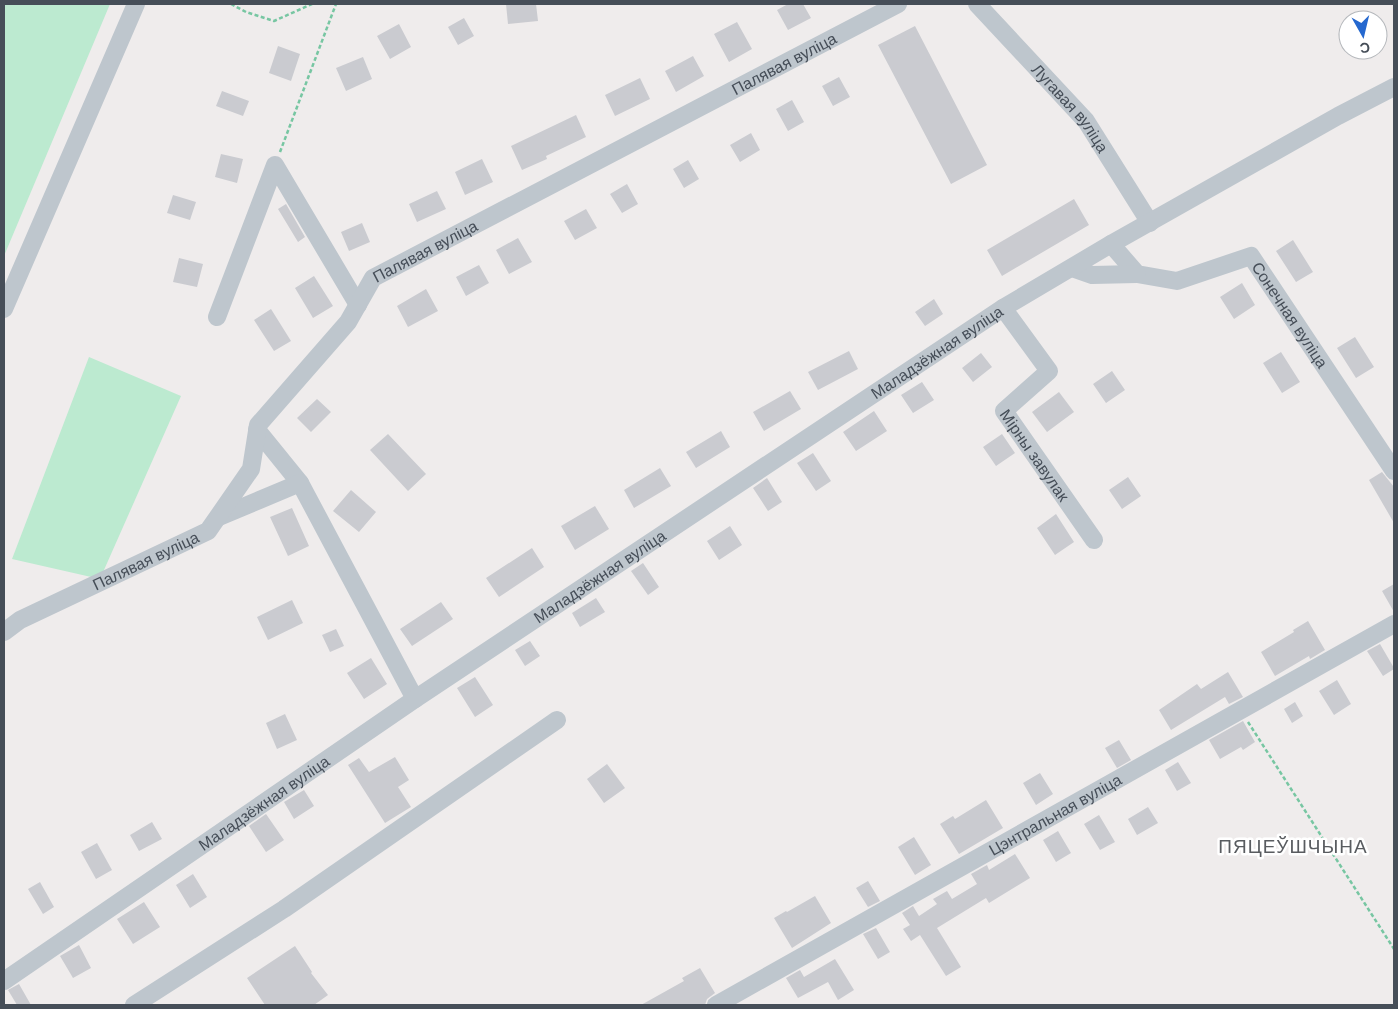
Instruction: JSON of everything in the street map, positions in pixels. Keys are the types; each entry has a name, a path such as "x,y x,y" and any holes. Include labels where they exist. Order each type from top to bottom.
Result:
{"street":[{"path":"4,309 136,4"},
{"name":"Палявая вуліца","path":"4,632 20,620 208,532 251,469 258,425 348,322 373,278 879,8 898,4"},
{"name":"Лугавая вуліца","path":"977,4 1086,121 1150,223"},
{"name":"Маладзёжная вуліца","path":"4,981 415,699 1003,308 1111,244 1338,116 1394,87"},
{"path":"275,165 358,305"},
{"path":"217,317 275,165"},
{"path":"1111,244 1137,274"},
{"name":"Сонечная вуліца","path":"1072,268 1092,274 1137,274 1177,281 1250,256 1394,471"},
{"name":"Мірны завулак","path":"1003,308 1049,371 1004,411 1094,540"},
{"path":"258,430 300,483 415,699"},
{"path":"218,517 300,483"},
{"name":"Цэнтральная вуліца","path":"716,1005 1394,624"},
{"path":"134,1005 284,909 558,720"}],"path":[{"path":"231,4 246,12 274,21 312,4"},
{"path":"275,165 336,4"},
{"path":"1241,710 1394,949"}],"green space":[{"path":"4,4 110,4 4,256"},
{"path":"89,357 181,396 100,579 12,559"}],"building":[{"path":"506,4 536,4 538,21 508,24"},
{"path":"788,4 803,4 811,18 788,30 777,10"},
{"path":"464,18 474,36 458,45 448,27"},
{"path":"737,22 752,49 729,62 714,34"},
{"path":"399,24 411,47 390,59 377,36"},
{"path":"915,26 987,165 951,184 878,45"},
{"path":"278,46 300,54 291,81 269,73"},
{"path":"693,56 704,76 676,92 665,71"},
{"path":"363,57 372,79 346,91 336,68"},
{"path":"839,77 850,97 833,106 822,86"},
{"path":"640,78 650,99 615,116 605,95"},
{"path":"222,91 249,101 243,116 216,106"},
{"path":"792,100 804,122 788,131 776,109"},
{"path":"576,115 586,137 546,156 547,159 522,170 511,146"},
{"path":"751,133 760,150 740,162 730,145"},
{"path":"221,154 243,159 237,183 215,177"},
{"path":"482,159 493,182 465,195 455,172"},
{"path":"688,160 699,179 684,188 673,169"},
{"path":"627,184 638,204 622,213 610,194"},
{"path":"437,191 446,209 417,222 409,204"},
{"path":"173,195 196,202 190,220 167,213"},
{"path":"1074,199 1089,225 1002,276 987,250"},
{"path":"286,204 305,237 298,242 278,209"},
{"path":"586,209 597,228 575,240 564,221"},
{"path":"362,223 370,242 349,251 341,232"},
{"path":"518,238 532,262 509,274 496,250"},
{"path":"1293,240 1313,272 1296,282 1276,251"},
{"path":"179,258 203,264 197,287 173,282"},
{"path":"479,265 489,283 466,296 456,277"},
{"path":"314,276 333,306 313,318 295,288"},
{"path":"1242,283 1255,305 1234,319 1220,297"},
{"path":"426,289 438,311 408,327 397,306"},
{"path":"934,299 943,314 925,326 915,312"},
{"path":"271,309 291,341 274,351 254,320"},
{"path":"1355,337 1374,367 1356,378 1337,348"},
{"path":"849,351 858,369 818,390 808,372"},
{"path":"1281,352 1300,382 1282,393 1263,363"},
{"path":"981,353 992,367 973,382 962,368"},
{"path":"1112,371 1125,390 1106,403 1093,384"},
{"path":"922,382 934,400 913,413 901,395"},
{"path":"790,391 801,409 764,431 753,412"},
{"path":"1059,392 1074,412 1047,432 1032,412"},
{"path":"317,399 331,412 311,432 297,418"},
{"path":"874,411 887,431 856,451 843,432"},
{"path":"721,431 730,447 696,468 686,452"},
{"path":"388,434 426,474 408,491 370,450"},
{"path":"1002,434 1015,453 996,466 983,447"},
{"path":"813,453 831,481 816,491 797,463"},
{"path":"660,468 671,486 634,508 624,490"},
{"path":"1382,472 1394,487 1394,523 1369,480"},
{"path":"1128,477 1141,496 1122,509 1109,490"},
{"path":"767,478 782,502 768,511 753,488"},
{"path":"351,490 376,512 359,532 333,511"},
{"path":"595,506 609,529 575,550 561,526"},
{"path":"292,508 309,546 288,556 270,517"},
{"path":"1056,514 1074,542 1055,555 1037,528"},
{"path":"730,526 742,545 719,560 707,541"},
{"path":"532,548 544,567 499,597 486,578"},
{"path":"643,563 659,587 648,595 631,571"},
{"path":"1394,584 1394,612 1382,591"},
{"path":"596,598 605,612 580,627 572,613"},
{"path":"292,600 303,623 268,640 257,617"},
{"path":"441,602 453,619 412,646 400,629"},
{"path":"1308,621 1325,650 1310,659 1309,656 1275,676 1261,652"},
{"path":"336,629 344,646 330,652 322,635"},
{"path":"530,641 540,656 525,666 515,650"},
{"path":"1380,644 1394,668 1383,676 1367,651"},
{"path":"371,658 387,684 364,699 347,673"},
{"path":"1228,672 1243,697 1229,704 1225,697 1171,730 1159,710 1197,684 1201,689"},
{"path":"475,677 493,705 475,717 457,688"},
{"path":"1337,680 1351,704 1334,715 1319,691"},
{"path":"1295,702 1303,716 1292,723 1284,709"},
{"path":"285,714 297,740 277,749 266,723"},
{"path":"1243,721 1255,742 1243,750 1241,747 1220,759 1209,740"},
{"path":"1119,740 1131,760 1117,768 1105,748"},
{"path":"395,757 409,780 398,787 411,807 385,823 348,765 359,758 369,772"},
{"path":"1178,762 1191,783 1177,791 1165,770"},
{"path":"607,764 625,788 604,803 587,779"},
{"path":"1040,773 1053,794 1036,805 1023,783"},
{"path":"304,790 314,806 294,819 284,802"},
{"path":"986,800 1003,828 959,854 940,824 953,816 955,819"},
{"path":"1148,807 1158,823 1137,835 1128,819"},
{"path":"266,814 284,840 266,852 249,826"},
{"path":"1099,815 1115,842 1100,850 1084,824"},
{"path":"152,822 162,839 139,851 130,835"},
{"path":"1058,831 1071,853 1056,862 1043,840"},
{"path":"914,837 931,865 915,875 898,847"},
{"path":"97,843 112,870 96,879 81,852"},
{"path":"1015,854 1030,878 989,903 986,898 937,928 961,967 946,976 920,935 911,941 903,929 910,925 902,913 913,906 919,916 937,904 933,899 947,891 952,899 977,884 971,874 987,865 989,870"},
{"path":"193,874 207,897 190,908 176,885"},
{"path":"868,881 880,901 868,907 856,888"},
{"path":"40,882 54,907 43,914 28,889"},
{"path":"815,896 831,923 792,948 774,918"},
{"path":"144,902 160,927 133,944 117,919"},
{"path":"876,928 890,952 878,959 863,934"},
{"path":"79,945 91,968 73,978 60,956"},
{"path":"295,946 311,973 328,995 314,1005 265,1005 247,978"},
{"path":"835,959 854,990 838,1000 828,982 798,998 786,978 800,970 804,977"},
{"path":"700,968 715,993 707,999 705,1005 641,1005 684,981 682,978"},
{"path":"19,984 31,1005 17,1005 8,990"}],"district":[{"name":"ПЯЦЕЎШЧЫНА","path":"1293,846"}]}
